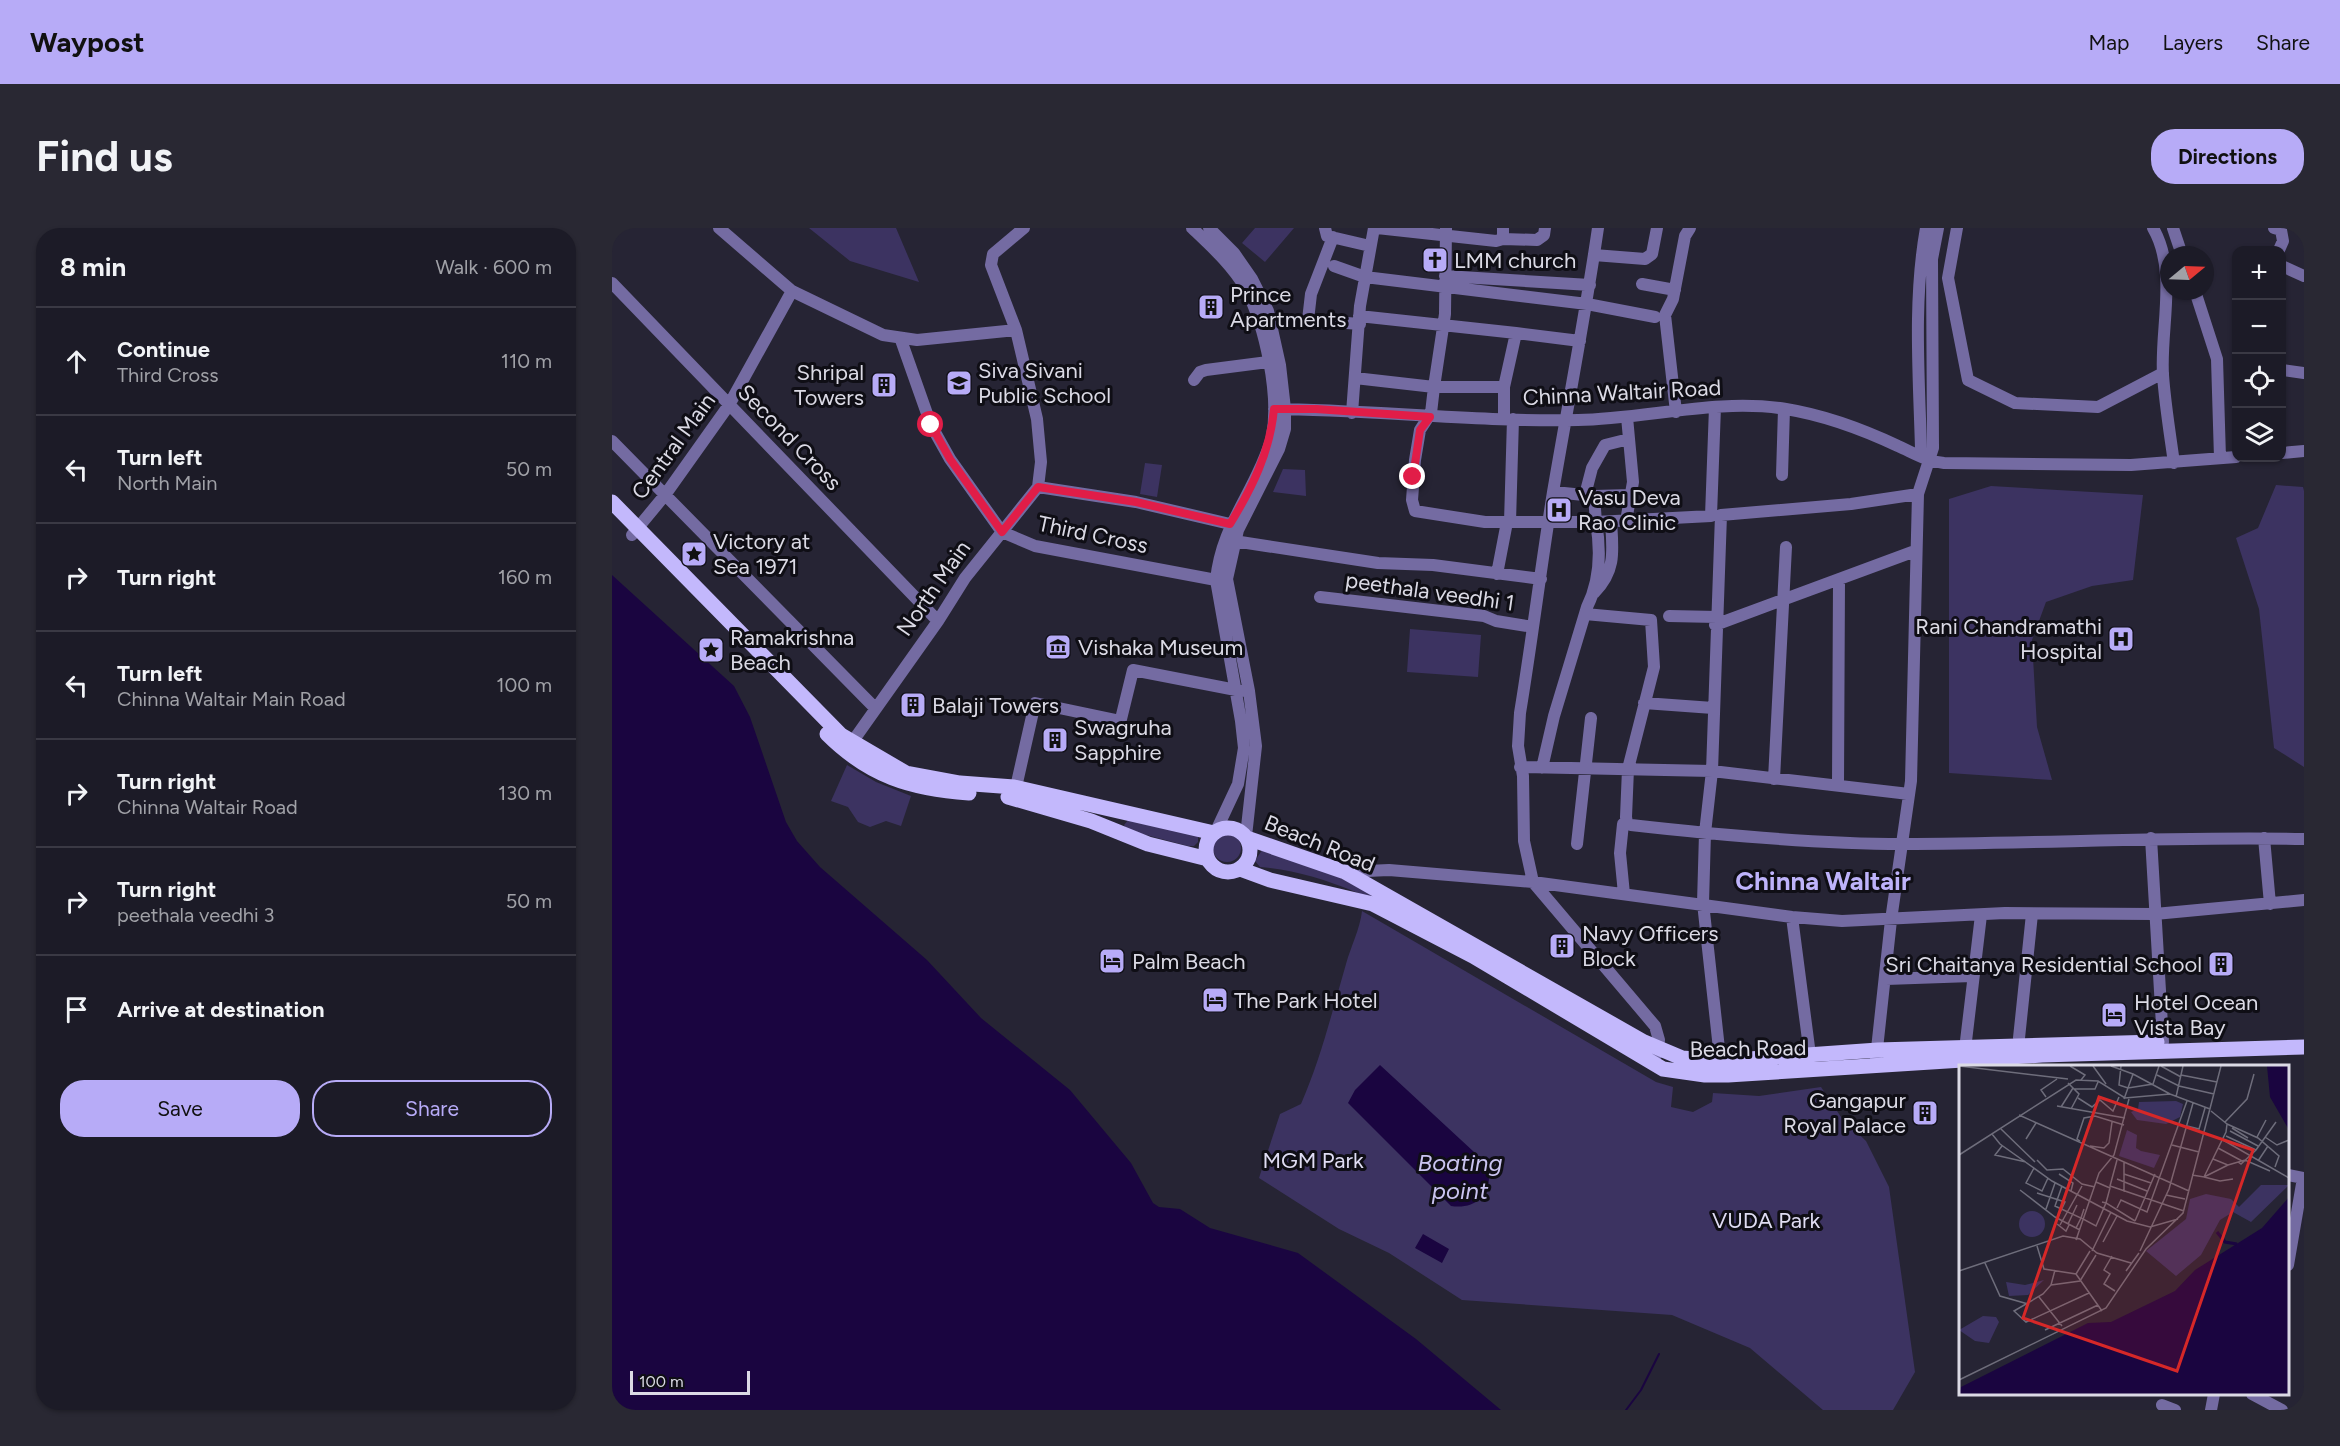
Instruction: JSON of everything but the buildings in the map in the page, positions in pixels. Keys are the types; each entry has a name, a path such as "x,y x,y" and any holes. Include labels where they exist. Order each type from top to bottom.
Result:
{"main road":[{"path":"612,502 635,532"},
{"path":"612,515 635,532 842,735 849,748 906,772 1215,832 1233,828 1246,837 1250,855 1240,869 1223,872 1215,868 1208,859 1206,845 1215,832"},
{"path":"1014,792 1148,844 1208,859"},
{"name":"Beach Road","path":"1246,837 1345,872 1659,1050 1721,1068 1876,1057"},
{"name":"Beach Road","path":"1240,869 1270,880 1373,904 1473,956 1653,1064 1688,1073 1810,1055 1993,1058 2304,1047"},
{"name":"Beach Road","path":"1993,1058 2029,1044 2304,1037"}],"street":[{"path":"718,228 792,291 883,335 901,340 1016,330"},
{"path":"1024,228 993,254 991,259 1016,330 1037,419 1041,462 1038,487 1136,502 1230,524"},
{"path":"1192,228 1226,261 1245,289 1260,321 1285,429 1279,449 1234,541 1227,579 1242,691 1244,748 1238,784 1215,832"},
{"path":"1209,228 1234,253 1252,279 1268,311 1278,358 1280,409 1261,465 1230,524 1218,561 1216,580 1256,746 1246,837"},
{"path":"1352,413 1359,320 1370,246 1375,228 1446,233 1496,241 1503,233 1537,240 1544,235 1545,228"},
{"path":"1598,228 1549,521 1520,713 1524,841 1533,882 1655,1026 1659,1034 1659,1050 1653,1064"},
{"path":"1594,255 1645,258 1652,254 1657,228"},
{"path":"1676,412 1665,315 1675,290 1685,236 1690,228"},
{"path":"1926,228 1920,257 1918,342 1921,449 1927,461"},
{"path":"1876,1057 1891,920 1909,794 1915,650 1915,551 1918,494 1933,447 1932,259 1938,228"},
{"path":"1957,228 1948,278 1968,380 2015,403 2098,407 2163,373"},
{"path":"2153,228 2162,244 2166,312 2163,373 2174,463"},
{"path":"2173,228 2179,246"},
{"path":"2274,228 2283,235 2280,246"},
{"path":"1370,246 1329,233 1311,294 1308,320 1359,320 1443,326 1580,341"},
{"path":"1446,233 1443,326 1430,417 1420,430 1415,460 1412,500 1415,511 1442,517 1508,522 1611,522 1716,516 1851,504 1918,494"},
{"path":"1334,266 1365,277 1590,285"},
{"path":"2286,268 2304,276"},
{"path":"1444,281 1655,317"},
{"name":"Second Cross","path":"612,283 938,621"},
{"path":"1642,284 1675,290"},
{"name":"Central Main","path":"635,532 665,495 729,405 792,291"},
{"path":"2198,300 2217,359 2220,458"},
{"path":"1497,574 1508,522 1508,419 1504,387 1516,333"},
{"name":"Third Cross","path":"901,340 931,425 950,459 1002,532 1035,546 1216,580"},
{"path":"1194,380 1200,372 1206,370 1268,362"},
{"path":"2286,371 2304,373"},
{"path":"1355,378 1434,387 1504,387"},
{"path":"1715,407 1716,621 1712,771 1705,833 1703,903 1721,1068"},
{"name":"Chinna Waltair Road","path":"1280,409 1508,419 1627,417 1715,407 1784,409 1881,439 1927,461"},
{"path":"1782,475 1784,409"},
{"path":"1626,521 1632,495 1627,417"},
{"path":"1542,768 1554,716 1585,614 1594,592 1599,551 1596,522 1589,496 1592,468 1605,445 1629,440"},
{"path":"612,441 875,708"},
{"path":"2286,452 2303,450"},
{"path":"1927,461 2107,465 2174,463 2232,457"},
{"name":"North Main","path":"849,748 938,621 965,578 1038,487"},
{"path":"1554,492 1589,496 1632,495"},
{"path":"1594,592 1610,573 1613,565 1611,522"},
{"path":"1234,541 1378,563 1426,564 1541,579"},
{"path":"1774,778 1781,602 1786,547"},
{"path":"1669,616 1716,621 1781,602 1915,551"},
{"path":"1838,784 1839,581"},
{"name":"peethala veedhi 1","path":"1320,597 1484,616 1496,621 1533,627"},
{"path":"1585,614 1651,620 1653,667 1628,769 1627,823 1705,833 1902,844 2151,838 2304,839"},
{"path":"1014,792 1035,704 1121,719 1132,670 1242,691"},
{"path":"1644,703 1713,708"},
{"path":"1577,844 1591,718"},
{"path":"1520,767 1712,771 1909,794"},
{"path":"1623,824 1620,853 1624,894"},
{"path":"2151,838 2163,1042"},
{"path":"2264,838 2270,904"},
{"path":"1345,872 1389,870 1533,882 1703,903 1792,917 1842,921 1981,915 2155,914 2304,900"},
{"path":"2019,1038 2032,914"},
{"path":"1966,1041 1972,975 1981,915"},
{"path":"1792,917 1810,1055"},
{"path":"1886,979 1972,975"},
{"path":"2289,1175 2304,1178 2289,1260"},
{"path":"2263,1401 2282,1410"},
{"path":"2162,1405 2175,1410"}],"green space":[{"path":"809,228 896,228 919,282 850,261"},
{"path":"1255,228 1294,228 1265,262 1242,243"},
{"path":"1145,463 1162,465 1157,497 1140,494"},
{"path":"1283,469 1305,470 1306,496 1273,492"},
{"path":"2276,485 2303,487 2304,491 2304,767 2274,748 2259,609 2236,538 2258,528"},
{"path":"1991,486 2143,495 2133,580 2092,586 2046,602 2032,640 2037,727 2052,780 1949,773 1949,499"},
{"path":"1410,629 1481,635 1478,677 1407,672"},
{"path":"847,765 876,782 911,796 901,826 886,821 870,827 858,822 848,807 831,801"},
{"path":"1129,819 1198,836 1198,842 1194,846 1188,846 1127,830 1124,825"},
{"path":"1227,834 1237,838 1241,848 1237,858 1227,862 1217,858 1213,848 1217,838"},
{"path":"1262,850 1331,873 1435,928 1328,881 1260,867 1255,861"},
{"name":"VUDA Park","path":"1362,911 1656,1082 1673,1087 1671,1107 1693,1112 1712,1102 1713,1093 1759,1096 1821,1087 1841,1117 1866,1141 1889,1187 1915,1372 1893,1410 1823,1410 1750,1348 1672,1315 1462,1300 1389,1253 1339,1229 1259,1178 1280,1114 1301,1104 1308,1087 1326,1035"}],"water":[{"path":"612,575 734,686 750,717 786,822 797,841 820,867 927,960 981,1018 1070,1090 1131,1163 1153,1203 1159,1207 1180,1209 1210,1228 1298,1253 1416,1339 1501,1410 612,1410"},
{"name":"Boating point","path":"1380,1065 1487,1164 1489,1183 1482,1197 1476,1202 1469,1205 1451,1206 1348,1103 1355,1090"},
{"path":"1423,1234 1449,1249 1442,1263 1415,1248"}],"waterway":[{"path":"1626,1410 1641,1390 1659,1354"}],"place":[{"name":"LMM church","path":"1435,260"},
{"name":"Prince Apartments","path":"1211,307"},
{"name":"Siva Sivani Public School","path":"959,383"},
{"name":"Shripal Towers","path":"884,385"},
{"name":"Vasu Deva Rao Clinic","path":"1559,510"},
{"name":"Victory at Sea 1971","path":"694,554"},
{"name":"Rani Chandramathi Hospital","path":"2121,639"},
{"name":"Vishaka Museum","path":"1058,647"},
{"name":"Ramakrishna Beach","path":"711,650"},
{"name":"Balaji Towers","path":"913,705"},
{"name":"Swagruha Sapphire","path":"1055,740"},
{"name":"Navy Officers Block","path":"1562,946"},
{"name":"Palm Beach","path":"1112,961"},
{"name":"Sri Chaitanya Residential School","path":"2221,964"},
{"name":"The Park Hotel","path":"1215,1000"},
{"name":"Hotel Ocean Vista Bay","path":"2114,1015"},
{"name":"Gangapur Royal Palace","path":"1925,1113"}],"district":[{"name":"Chinna Waltair","path":"1823,881"}],"route":[{"path":"931,425 950,459 1002,532 1038,487 1136,502 1230,524 1245,500 1272,437 1274,409 1316,409 1430,417 1420,430 1413,477"}],"park label":[{"name":"MGM Park","path":"1313,1160"}]}
